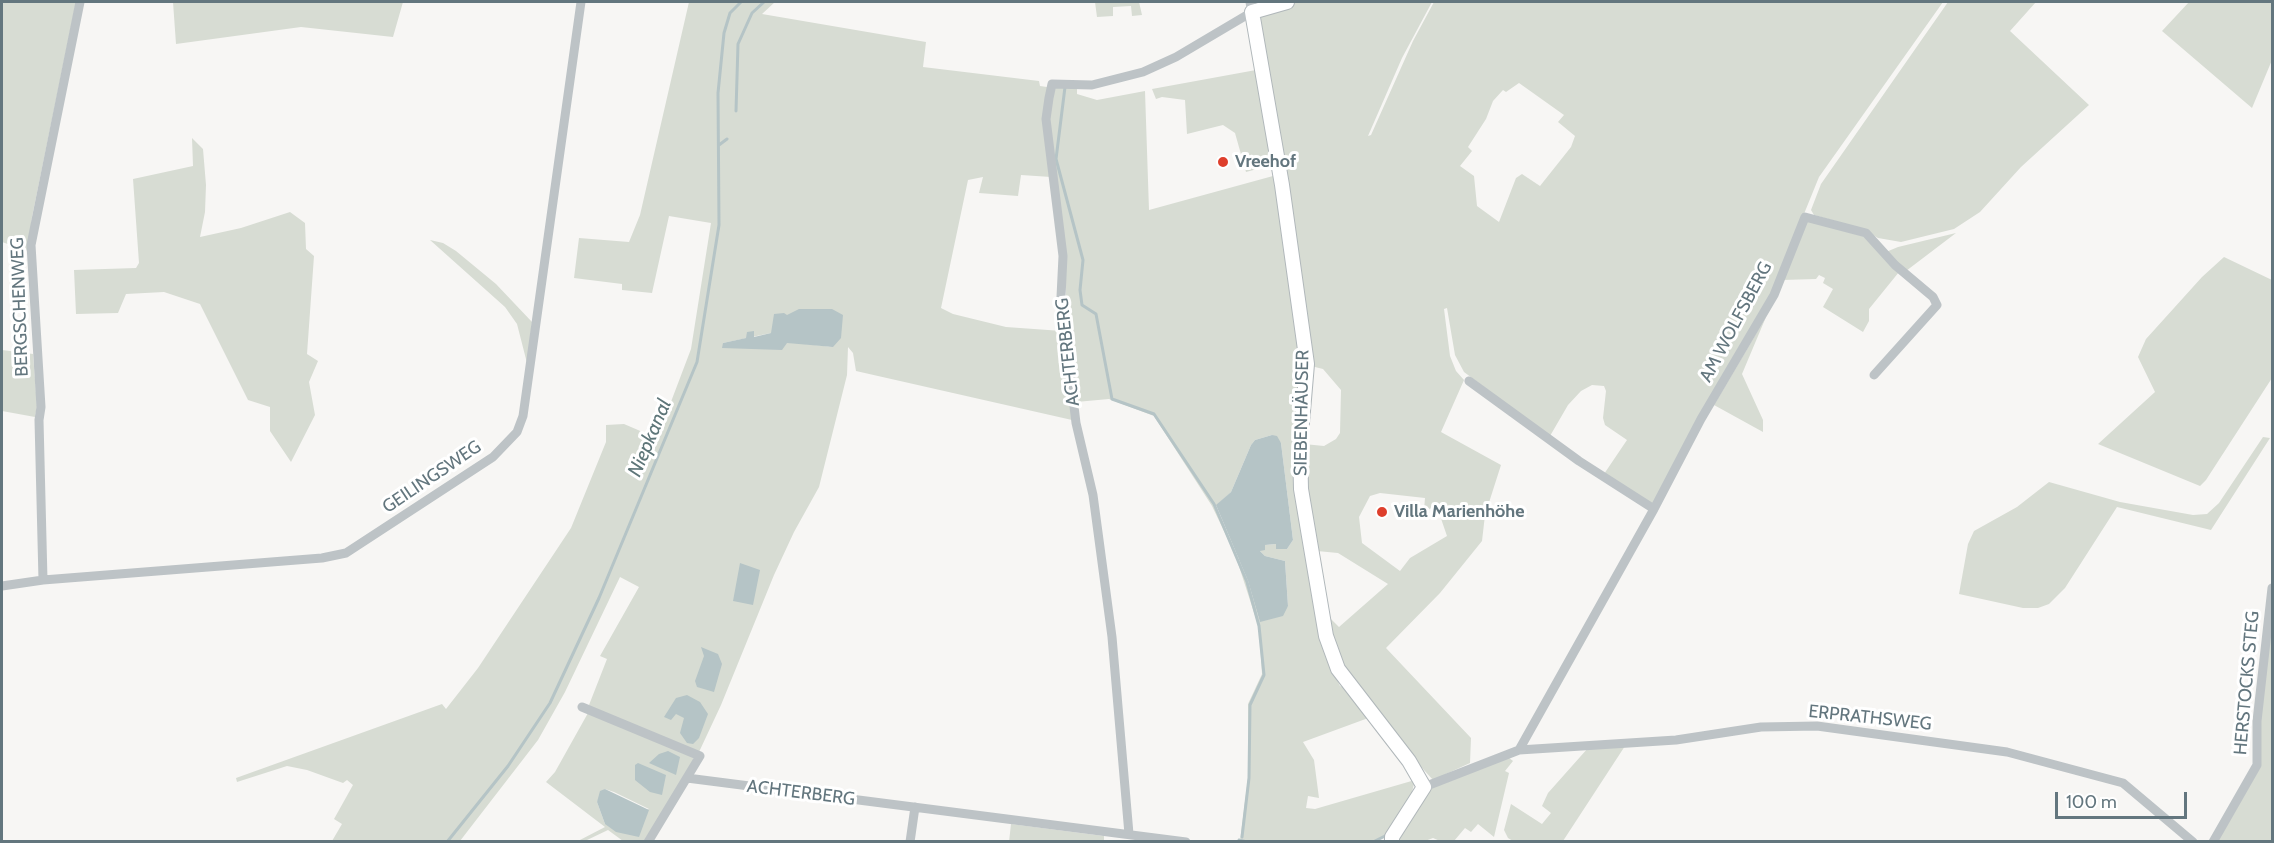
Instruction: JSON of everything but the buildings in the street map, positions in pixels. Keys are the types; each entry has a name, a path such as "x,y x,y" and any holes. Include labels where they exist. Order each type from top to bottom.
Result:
{"street":[{"name":"BERGSCHENWEG","path":"43,580 39,420 41,407 31,245 80,2"},
{"name":"GEILINGSWEG","path":"2,586 43,580 322,558 346,552 493,457 517,432 524,416 581,2"},
{"path":"1251,7 1287,2"},
{"name":"SIEBENHÄUSER","path":"1251,7 1282,185 1307,364 1300,446 1301,489 1326,636 1338,669 1409,761 1424,787"},
{"name":"ACHTERBERG","path":"1129,834 1112,637 1093,495 1076,423 1061,297 1063,256 1046,119 1049,98 1052,84 1092,85 1143,72 1176,57 1251,7"},
{"name":"AM WOLFSBERG","path":"1519,750 1654,509 1701,419 1774,295 1805,217 1866,233 1896,265 1934,297 1936,305 1874,375"},
{"path":"1469,381 1579,462 1654,509"},
{"name":"HERSTOCKS STEG","path":"2213,842 2257,765 2257,721 2272,588"},
{"path":"582,707 700,756 648,842"},
{"name":"ERPRATHSWEG","path":"1424,787 1519,750 1676,740 1761,727 1817,726 2007,752 2122,783 2193,842"},
{"name":"ACHTERBERG","path":"687,778 1186,842"},
{"path":"1389,840 1424,787"},
{"path":"910,842 915,807"}],"shaded area":[{"path":"2,2 76,2 32,217 28,251 2,242"},
{"path":"173,2 403,2 393,37 301,27 176,44"},
{"path":"689,2 775,2 762,14 926,42 923,67 1039,81 1040,86 1047,87 1051,177 1021,175 1018,196 979,193 983,177 968,180 941,308 953,314 1006,327 1062,331 1072,420 856,371 853,353 848,347 847,375 819,487 774,575 721,705 699,752 591,708 589,705 607,659 600,656 639,587 620,577 565,692 538,740 460,841 332,841 342,824 334,819 353,785 347,780 343,783 307,770 287,766 237,782 236,778 442,704 446,709 478,668 571,528 606,442 606,425 624,424 658,436 691,349 711,223 669,216 652,293 622,290 622,284 574,278 579,238 629,242 640,215","holes":["771,333 833,347 787,342 723,343"]},
{"path":"1095,2 1139,2 1142,15 1132,16 1131,6 1113,7 1113,16 1097,17"},
{"path":"1299,2 1432,2 1402,58 1368,136 1371,135 1413,41 1434,2 1943,2 1819,177 1773,290 1654,506 1604,474 1627,440 1605,425 1603,418 1606,391 1604,386 1592,385 1581,391 1568,405 1550,436 1464,372 1455,355 1447,308 1444,309 1450,356 1456,371 1464,380 1441,432 1501,465 1485,515 1482,541 1440,593 1386,648 1471,738 1470,763 1433,780 1386,728 1352,682 1333,639 1327,615 1339,627 1388,584 1338,553 1317,551 1305,490 1304,444 1324,446 1336,439 1340,433 1341,390 1323,369 1311,366 1313,353 1307,335 1259,17 1263,11","holes":["1519,83 1564,115 1558,122 1575,136 1571,147 1540,186 1522,174 1516,178 1499,222 1477,206 1474,176 1460,166 1472,151 1468,147 1486,119 1493,101 1503,90 1506,92","1380,493 1425,498 1424,510 1437,507 1447,536 1410,558 1400,571 1362,543 1359,517 1370,496"]},
{"path":"1948,2 2036,2 2010,31 2089,105 2021,167 1980,212 1954,229 1901,242 1878,238 1863,229 1814,215 1811,210 1821,184"},
{"path":"2189,2 2272,2 2272,60 2252,108 2162,31"},
{"path":"1256,70 1272,165 1246,172 1235,133 1223,125 1187,134 1185,100 1162,97 1156,99 1152,89"},
{"path":"1055,86 1077,88 1077,94 1097,100 1145,91 1149,210 1273,176 1302,354 1297,444 1329,663 1340,686 1352,690 1371,717 1303,742 1314,760 1319,798 1308,796 1306,808 1315,809 1415,780 1411,796 1387,836 1374,842 1240,841 1248,778 1248,704 1262,674 1259,628 1235,554 1212,506 1154,416 1109,399 1076,402 1066,304 1066,257 1048,112","holes":["1272,435 1281,443 1293,540 1287,549 1277,549 1276,544 1265,545 1260,551 1265,556 1285,561 1288,606 1260,621 1248,581 1216,506 1231,492 1255,440"]},
{"path":"192,138 203,149 206,185 205,212 200,237 241,228 290,212 305,223 306,249 314,256 307,354 318,361 309,382 315,415 291,462 270,431 270,407 248,400 200,304 164,292 126,294 118,313 76,314 74,270 136,268 139,263 133,179 193,166"},
{"path":"1807,221 1866,237 1899,272 1869,309 1869,321 1863,332 1823,307 1833,289 1823,283 1825,278 1819,275 1816,279 1782,280"},
{"path":"1956,233 1906,271 1886,252 1898,247"},
{"path":"430,240 443,243 456,251 496,284 532,322 527,363 517,324 505,307"},
{"path":"2224,257 2272,280 2272,378 2200,486 2098,444 2155,392 2138,357 2146,339 2202,277"},
{"path":"799,309 832,309 843,315 841,338 833,347 787,343 782,350 722,348 723,343 746,338 747,332 754,331 754,337 771,333 774,314 787,315"},
{"path":"1766,317 1742,374 1763,420 1763,432 1714,405"},
{"path":"2,350 33,354 37,406 35,417 2,411"},
{"path":"1272,435 1277,436 1281,443 1293,540 1287,549 1276,549 1276,544 1265,545 1265,550 1260,551 1265,556 1285,561 1288,606 1283,616 1260,622 1248,581 1216,505 1231,492 1255,440"},
{"path":"2263,437 2270,438 2211,530 2117,507 2065,588 2049,604 2038,608 2023,608 1959,594 1968,544 1974,531 2017,507 2049,482 2120,502 2193,515 2207,514 2219,503"},
{"path":"740,563 760,570 753,605 733,601"},
{"path":"2272,616 2272,841 2216,842 2258,766 2260,712"},
{"path":"701,647 718,654 722,664 714,692 697,687 695,681 704,656"},
{"path":"687,695 700,702 708,714 699,738 693,744 687,743 680,733 684,718 676,714 671,720 664,717 676,698"},
{"path":"588,713 692,755 694,761 644,841 623,841 608,830 585,841 578,841 605,827 546,782 555,772","holes":["605,789 649,809 605,824 597,802"]},
{"path":"1625,746 1563,841 1513,841 1508,838 1504,830 1511,804 1542,824 1551,813 1542,806 1548,793 1588,748"},
{"path":"668,751 680,757 676,775 649,763 659,754"},
{"path":"1508,757 1513,761 1505,771 1509,773 1494,837 1478,824 1471,832 1465,828 1454,841 1440,841 1433,838 1425,841 1399,842 1399,832 1427,790"},
{"path":"638,763 666,775 662,795 650,792 635,780 635,765"},
{"path":"605,789 649,810 639,837 616,832 605,824 597,802 600,791"},
{"path":"1011,824 1104,836 1104,841 1009,842"}],"waterway":[{"name":"Niepkanal","path":"447,842 508,766 550,703 599,598 697,362 719,225 718,93 724,33 730,13 741,2"},
{"path":"736,111 738,44 752,13 764,2"},
{"path":"1065,87 1056,159 1083,260 1080,290 1082,305 1096,314 1112,399 1154,414 1214,504 1247,582 1259,626 1264,675 1250,705 1249,778 1242,837"},
{"path":"719,145 727,139"},
{"path":"1373,842 1387,835"},
{"path":"1239,840 1247,842"}],"place":[{"name":"Vreehof","path":"1223,162"},
{"name":"Villa Marienhöhe","path":"1382,512"}]}
